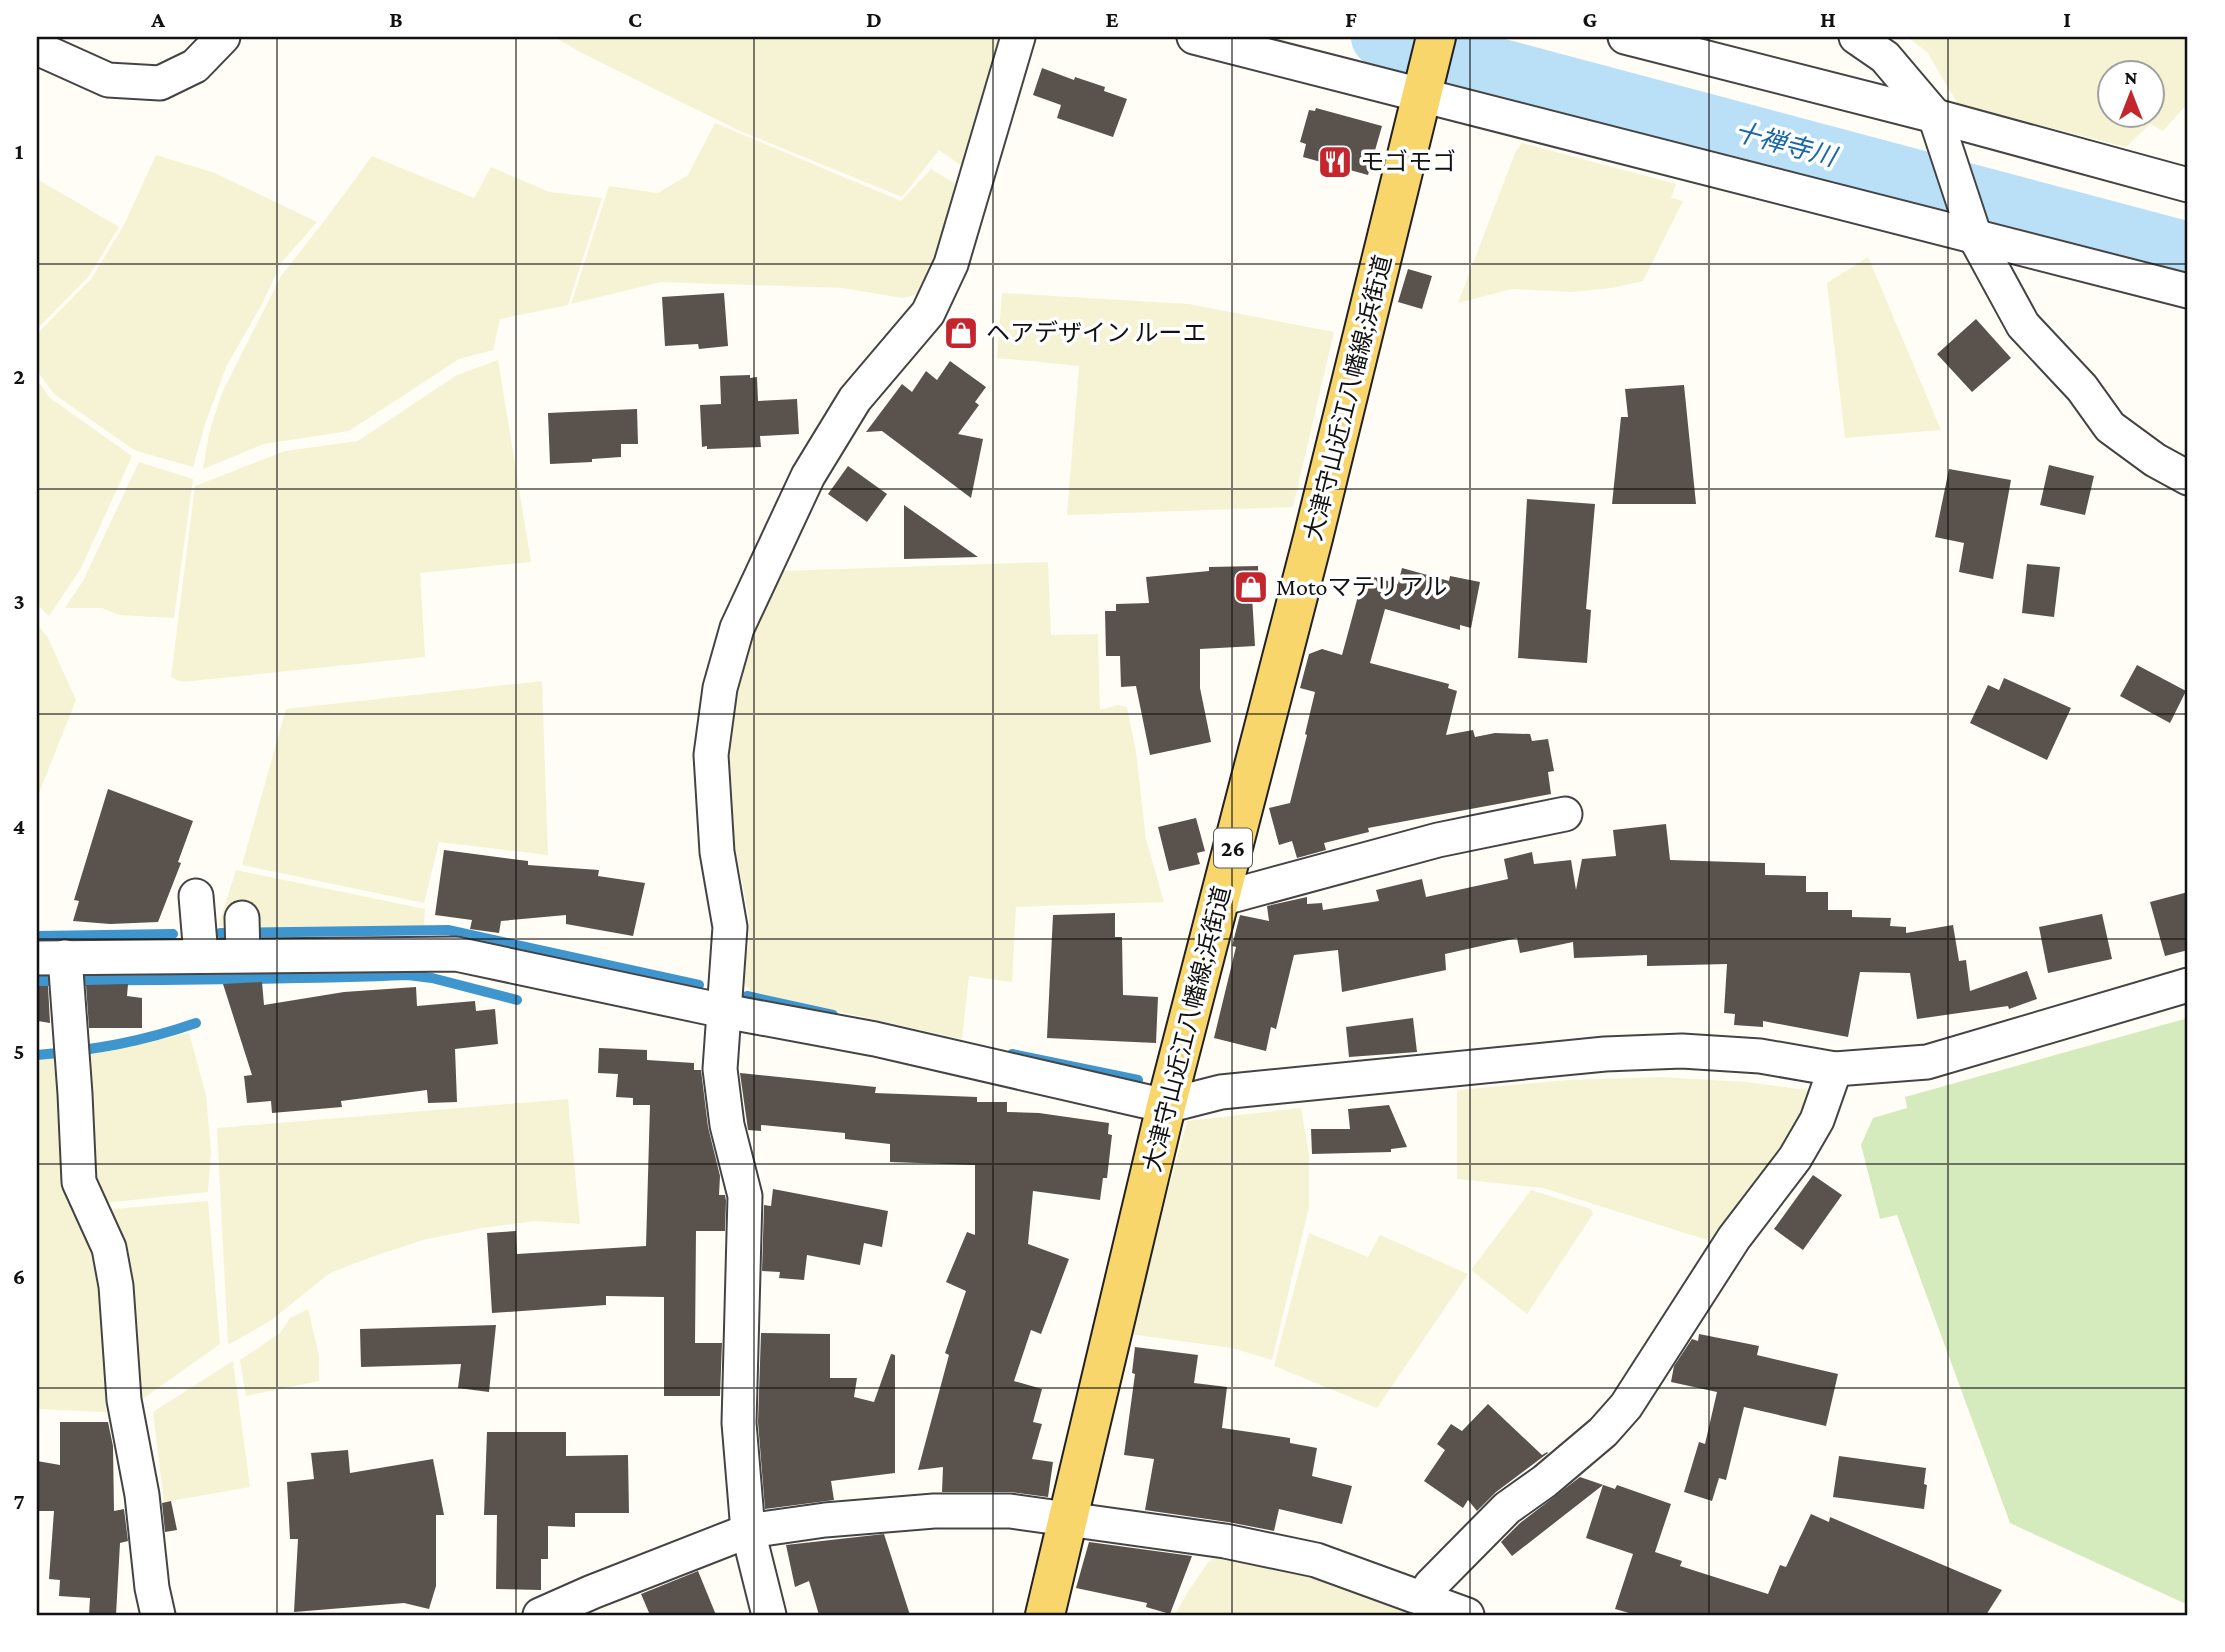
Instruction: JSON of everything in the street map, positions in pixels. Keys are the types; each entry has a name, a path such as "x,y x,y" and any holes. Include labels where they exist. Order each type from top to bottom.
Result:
{"main road":[{"name":"大津守山近江八幡線;浜街道","path":"1045,1615 1166,1106 1310,551 1436,37"}],"street":[{"path":"37,48 108,80 160,83 195,66 223,37"},
{"path":"769,1615 748,1531 739,1423 745,1196 727,1125 720,1069 730,927 717,852 711,755 720,688 737,628 808,476 855,398 928,313 951,264 1018,37"},
{"path":"1194,37 1424,89 1973,230 2188,291"},
{"path":"1625,37 1937,123 2188,186"},
{"path":"1856,37 1885,57 1937,123 1973,230 2023,325 2082,388 2110,427 2155,460 2188,478"},
{"path":"1220,899 1438,840 1565,814"},
{"path":"196,896 201,956"},
{"path":"158,1615 152,1588 142,1495 124,1400 114,1273 109,1248 79,1182 72,1052 58,970 201,956 243,940 456,954 724,1011 875,1039 1166,1106 1222,1092 1605,1054 1682,1051 1760,1056 1835,1069 1927,1062 2188,985"},
{"path":"1423,1599 1431,1585 1507,1508 1545,1481 1603,1432 1626,1406 1734,1238 1795,1158 1817,1120 1835,1069"},
{"path":"540,1615 748,1531 825,1520 934,1511 1010,1511 1225,1541 1316,1560 1466,1615"}],"shaded area":[{"path":"554,37 1003,37 962,166 939,150 902,197 740,131"},
{"path":"1907,37 2188,37 2188,103 2166,128 2166,60 2096,60 2096,130 2144,130 2126,147 1958,104 1927,52"},
{"path":"715,123 901,201 931,169 959,186 927,287 915,295 903,298 842,288 661,282 571,304 609,186 658,193 688,175"},
{"path":"1522,143 1676,184 1671,198 1683,201 1643,281 1612,288 1571,292 1512,289 1458,303 1515,153"},
{"path":"156,155 215,173 317,222 281,263 262,304 226,367 193,467 134,450 54,394 37,371 37,334 91,279 124,225"},
{"path":"372,156 474,198 491,167 549,192 602,198 568,305 500,319 493,350 459,359 349,431 264,444 203,469 209,433 222,393 281,276"},
{"path":"37,179 119,227 89,276 37,329"},
{"path":"1868,257 1941,430 1845,438 1827,283"},
{"path":"1002,293 1189,304 1334,332 1293,507 1067,515 1079,366 997,358"},
{"path":"498,360 531,562 420,573 425,657 182,682 171,677 195,486 285,451 358,441 457,375"},
{"path":"37,380 50,398 132,456 81,568 49,616 37,604"},
{"path":"139,462 193,479 174,618 119,615 102,608 65,608 83,581"},
{"path":"1048,562 1051,635 1098,634 1100,710 1118,705 1127,707 1136,752 1146,839 1164,902 1016,907 1012,982 969,976 962,1039 751,992 739,976 749,944 749,918 727,806 726,742 740,668 763,607 781,571"},
{"path":"37,624 48,638 76,700 37,798"},
{"path":"542,681 548,855 439,842 424,903 242,865 286,709"},
{"path":"236,870 425,909 424,927 253,930 218,926"},
{"path":"189,1033 206,1095 211,1152 208,1192 104,1203 92,1184 86,1054"},
{"path":"64,1058 64,1162 73,1214 95,1243 102,1299 106,1412 37,1409 37,1059"},
{"path":"1662,1077 1746,1082 1822,1092 1723,1245 1543,1188 1457,1179 1457,1090 1568,1080"},
{"path":"568,1099 580,1224 534,1221 482,1228 423,1240 374,1256 330,1273 270,1321 228,1345 217,1128"},
{"path":"1301,1108 1309,1154 1309,1207 1272,1360 1232,1348 1129,1334 1187,1121"},
{"path":"1531,1190 1591,1209 1593,1214 1527,1314 1471,1270"},
{"path":"208,1201 220,1344 134,1405 102,1210"},
{"path":"1309,1233 1368,1257 1380,1235 1468,1274 1377,1408 1274,1366"},
{"path":"308,1309 319,1355 319,1381 246,1396 240,1360 280,1333 290,1318"},
{"path":"233,1361 250,1487 164,1502 153,1412"},
{"path":"1226,1554 1318,1576 1435,1615 1175,1615 1209,1561"}],"green space":[{"path":"2188,1018 2186,1604 2010,1523 1897,1215 1880,1219 1861,1145 1873,1118 1907,1108 1905,1097"}],"building":[{"path":"1042,68 1074,80 1075,77 1105,87 1104,91 1127,99 1113,137 1057,118 1061,105 1033,95"},
{"path":"1316,108 1382,126 1368,175 1303,157 1306,144 1300,142 1309,110 1315,111"},
{"path":"1408,269 1432,276 1422,309 1398,302"},
{"path":"724,293 728,346 699,349 698,344 665,346 662,297"},
{"path":"1976,319 2011,358 1972,392 1937,354"},
{"path":"950,361 986,387 975,402 979,405 958,434 983,439 971,498 882,431 866,432 902,384 912,392 926,371 937,380"},
{"path":"750,375 750,378 757,377 758,401 797,399 799,434 760,436 761,447 702,447 700,405 721,404 720,376"},
{"path":"1684,385 1696,504 1612,504 1621,417 1628,417 1625,389"},
{"path":"637,409 638,444 621,444 621,457 592,459 592,462 550,464 548,413"},
{"path":"2049,465 2094,476 2085,515 2040,505"},
{"path":"848,466 887,494 867,522 828,494"},
{"path":"1949,469 2011,480 1993,579 1959,572 1964,543 1935,537"},
{"path":"1527,499 1595,504 1586,609 1591,610 1587,663 1518,658"},
{"path":"904,505 978,557 904,559"},
{"path":"2027,564 2060,567 2054,617 2022,613"},
{"path":"1258,566 1259,596 1252,596 1255,646 1200,649 1200,688 1211,742 1150,755 1136,686 1121,687 1120,656 1106,656 1105,611 1116,611 1116,604 1149,603 1146,577 1209,571 1209,567"},
{"path":"1402,568 1449,581 1450,576 1480,582 1471,628 1460,625 1460,630 1385,609 1370,663 1449,684 1448,688 1457,691 1446,735 1473,730 1475,737 1495,733 1530,734 1532,741 1548,739 1554,771 1548,772 1551,794 1368,828 1369,832 1324,843 1326,850 1297,858 1292,841 1279,845 1269,808 1290,803 1315,692 1300,688 1309,654 1322,649 1342,655 1364,574 1398,584"},
{"path":"2137,665 2186,691 2170,723 2120,696"},
{"path":"2004,678 2071,708 2047,760 1970,723 1988,685 1999,690"},
{"path":"108,789 193,821 178,862 181,863 158,922 110,924 73,921 79,901 74,900"},
{"path":"1196,818 1205,851 1197,853 1200,864 1169,871 1158,827"},
{"path":"1666,824 1670,860 1765,863 1765,875 1806,876 1806,892 1828,892 1828,910 1852,910 1852,917 1891,918 1890,926 1906,927 1906,933 1953,925 1959,961 1966,960 1970,991 2027,971 2037,999 2009,1009 2008,1006 1917,1019 1910,973 1860,972 1848,1037 1763,1021 1763,1027 1734,1025 1735,1014 1724,1013 1727,964 1647,966 1647,955 1574,958 1573,942 1520,953 1517,938 1445,954 1446,970 1342,992 1338,950 1294,955 1276,1029 1271,1027 1266,1051 1214,1038 1236,947 1232,946 1240,915 1269,921 1267,906 1307,897 1307,904 1322,903 1323,910 1379,901 1376,890 1422,879 1426,897 1508,879 1504,859 1532,852 1534,864 1571,860 1576,890 1582,859 1616,856 1613,830"},
{"path":"444,850 528,861 528,865 599,870 598,876 645,883 633,936 566,924 566,915 501,921 499,933 470,929 472,920 435,915"},
{"path":"2188,892 2188,950 2165,956 2150,902"},
{"path":"1115,913 1115,937 1122,937 1123,995 1158,997 1156,1043 1047,1038 1053,915"},
{"path":"2102,914 2112,959 2048,973 2039,927"},
{"path":"262,982 264,1005 344,992 416,987 417,1006 475,1001 476,1011 495,1009 498,1044 455,1049 457,1102 428,1103 427,1090 341,1101 342,1107 272,1113 271,1101 247,1103 244,1076 252,1075 223,984"},
{"path":"128,984 127,996 142,998 142,1028 89,1028 86,985"},
{"path":"37,986 48,986 50,1023 38,1021"},
{"path":"1413,1018 1417,1052 1349,1057 1346,1027"},
{"path":"599,1048 647,1050 647,1060 694,1063 694,1070 701,1070 708,1127 720,1176 719,1195 725,1195 726,1201 725,1231 696,1231 695,1343 722,1343 720,1396 664,1396 664,1297 606,1296 606,1305 492,1313 487,1233 516,1231 517,1254 646,1246 650,1105 633,1105 633,1098 616,1097 618,1074 598,1073"},
{"path":"740,1073 876,1087 875,1093 977,1097 977,1102 1007,1102 1007,1112 1039,1113 1109,1123 1108,1134 1112,1135 1107,1178 1103,1178 1100,1200 1033,1191 1028,1244 1069,1259 1041,1334 1031,1330 1014,1381 1042,1389 1033,1422 1042,1424 1032,1459 1053,1462 1048,1497 1010,1492 942,1492 943,1467 918,1470 949,1355 945,1353 966,1291 946,1282 967,1232 975,1235 975,1165 890,1162 890,1144 845,1139 845,1133 761,1125 761,1131 748,1130"},
{"path":"1389,1105 1407,1147 1391,1149 1391,1152 1312,1154 1311,1129 1350,1129 1348,1109"},
{"path":"1813,1175 1842,1195 1803,1250 1774,1229"},
{"path":"773,1189 888,1211 882,1247 864,1243 860,1265 807,1255 804,1280 779,1278 780,1272 762,1271 764,1205 771,1206"},
{"path":"496,1325 489,1392 458,1388 461,1364 361,1367 360,1329"},
{"path":"761,1333 830,1334 830,1378 857,1378 854,1397 874,1402 891,1354 895,1355 895,1473 831,1481 834,1500 765,1509 758,1422"},
{"path":"1699,1334 1759,1346 1757,1355 1838,1374 1826,1426 1744,1407 1726,1480 1719,1478 1712,1501 1684,1492 1699,1442 1705,1444 1717,1392 1671,1382 1674,1366 1692,1339 1698,1341"},
{"path":"1135,1347 1198,1355 1194,1383 1227,1387 1222,1428 1290,1438 1290,1443 1317,1448 1312,1476 1352,1486 1342,1524 1279,1509 1274,1531 1145,1510 1154,1459 1124,1455 1135,1374 1132,1373"},
{"path":"1488,1404 1542,1455 1548,1453 1496,1492 1477,1511 1468,1500 1463,1508 1424,1481 1445,1450 1437,1444 1451,1424 1462,1431"},
{"path":"60,1422 108,1422 113,1446 114,1511 124,1509 128,1541 120,1543 116,1615 89,1615 90,1598 59,1596 60,1580 49,1579 54,1511 37,1511 37,1461 60,1465"},
{"path":"487,1432 566,1432 566,1456 628,1455 629,1513 575,1513 575,1527 548,1526 548,1559 541,1559 541,1590 496,1589 497,1515 484,1515"},
{"path":"348,1450 350,1473 433,1459 444,1515 436,1515 436,1586 429,1609 404,1603 294,1612 298,1539 290,1539 287,1482 314,1479 311,1453"},
{"path":"1839,1456 1926,1468 1924,1509 1833,1497"},
{"path":"1580,1477 1615,1489 1617,1485 1671,1504 1655,1552 1682,1561 1680,1566 1768,1594 1780,1565 1786,1567 1811,1514 1829,1522 1830,1517 2002,1590 1986,1615 1636,1615 1615,1609 1633,1554 1586,1538 1603,1485 1512,1556 1501,1542 1520,1523"},
{"path":"171,1501 177,1530 165,1532 162,1503"},
{"path":"884,1534 910,1615 819,1615 809,1581 795,1587 786,1545"},
{"path":"1089,1542 1192,1556 1170,1614 1146,1607 1147,1603 1076,1588"},
{"path":"698,1571 716,1615 650,1615 641,1594"}],"waterway":[{"name":"十禅寺川","path":"1381,37 2188,252"},
{"path":"220,933 448,930 699,985"},
{"path":"37,936 173,934"},
{"path":"37,981 408,975 432,978 517,1000"},
{"path":"747,996 833,1015"},
{"path":"37,1055 118,1044 196,1023"},
{"path":"1012,1054 1138,1080"}],"place":[{"name":"モゴモゴ","path":"1335,162"},
{"name":"ヘアデザイン ルーエ","path":"961,333"},
{"name":"Motoマテリアル","path":"1251,587"}]}
